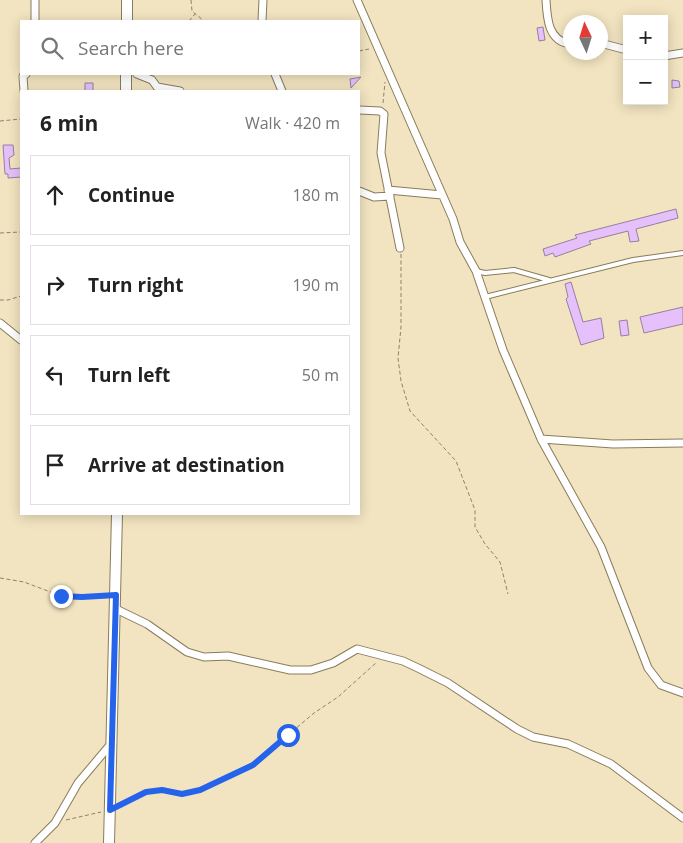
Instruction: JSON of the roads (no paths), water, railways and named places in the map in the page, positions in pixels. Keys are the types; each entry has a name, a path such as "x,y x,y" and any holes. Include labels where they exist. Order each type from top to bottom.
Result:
{"main road":[{"path":"127,0 127,20"},
{"path":"126,75 126,90"},
{"path":"109,843 117,515"}],"street":[{"path":"35,0 35,20"},
{"path":"262,20 263,0"},
{"path":"356,0 438,184 460,242 476,271 503,350 541,439 601,548 648,668 660,685 683,693"},
{"path":"546,0 548,26 559,40 563,41"},
{"path":"608,45 623,49"},
{"path":"668,55 683,53"},
{"path":"24,75 24,90"},
{"path":"140,75 152,80 157,87 174,90"},
{"path":"275,75 282,90"},
{"path":"360,110 382,111 385,118 381,153 400,248"},
{"path":"431,193 438,184"},
{"path":"360,191 374,197 389,194 442,194"},
{"path":"0,323 20,339"},
{"path":"541,439 613,444 683,443"},
{"path":"116,609 147,624 187,652 204,657 228,656 290,670 322,668 357,649 403,661 448,683 517,729 534,737 574,746 611,764 683,818"},
{"path":"35,843 56,823 78,783 110,745"}],"lane":[{"path":"484,297 632,260 683,253"},
{"path":"476,271 485,273 514,270 551,281"}]}
